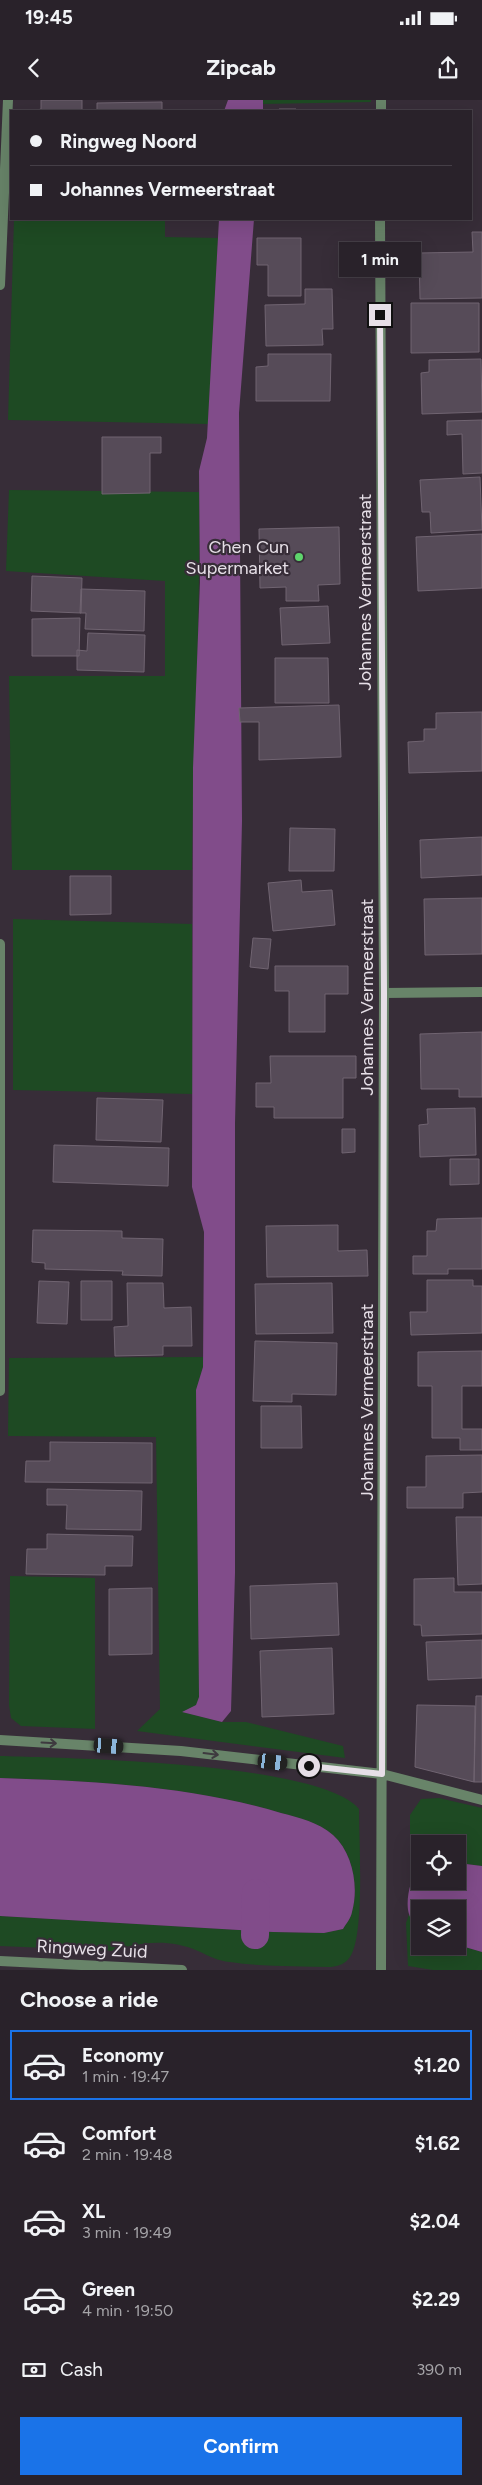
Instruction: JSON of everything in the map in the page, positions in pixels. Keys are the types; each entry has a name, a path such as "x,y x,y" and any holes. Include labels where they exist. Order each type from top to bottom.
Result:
{"street":[{"path":"0,285 8,100"},
{"name":"Johannes Vermeerstraat","path":"380,220 384,993 381,1970"},
{"path":"0,944 0,1391"},
{"path":"384,993 482,992"},
{"path":"0,1740 181,1751 382,1774 482,1800"},
{"name":"Ringweg Zuid","path":"0,1961 182,1970"}],"green space":[{"path":"263,100 371,100 371,102 263,104"},
{"path":"14,220 165,220 165,237 218,238 208,424 8,420"},
{"path":"9,490 199,492 199,586 192,870 12,870 9,676 165,676 165,581 6,571"},
{"path":"13,919 192,924 193,1094 13,1090"},
{"path":"203,1357 203,1367 196,1390 199,1697 197,1705 183,1712 222,1722 246,1722 343,1746 345,1758 137,1731 160,1709 156,1437 8,1436 9,1358"},
{"path":"10,1576 95,1578 95,1729 21,1726 11,1718 9,1705"},
{"path":"0,1756 133,1761 246,1772 296,1781 335,1793 359,1809 358,1929 355,1946 350,1957 342,1964 331,1967 280,1966 226,1961 188,1947 167,1943 145,1943 115,1951 0,1946 0,1916 273,1932 324,1933 343,1929 350,1919 355,1892 350,1860 340,1842 321,1827 308,1821 247,1804 142,1786 0,1778"},
{"path":"439,1798 482,1808 482,1866 466,1864 466,1835 411,1835 410,1884 410,1815 421,1799"},
{"path":"409,1914 411,1917 411,1955 466,1955 466,1947 482,1952 482,1970 433,1970 408,1966 406,1923"}],"shaded area":[{"path":"228,100 263,100 263,110 224,110"},
{"path":"219,220 254,220 239,413 242,821 235,1124 235,1573 231,1711 222,1722 182,1712 196,1705 199,1697 196,1390 203,1367 204,1232 192,1187 193,768 200,582 199,471 207,438"},
{"path":"0,1778 106,1783 178,1791 247,1804 308,1821 333,1835 340,1842 350,1861 355,1892 351,1916 343,1929 324,1933 273,1932 0,1916"},
{"path":"466,1864 482,1866 482,1952 466,1947 466,1900 411,1900 411,1918 408,1909 411,1884 411,1890 466,1890"}],"building":[{"path":"41,100 82,100 82,110 38,110 41,109"},
{"path":"162,102 162,110 97,110 97,103"},
{"path":"279,109 296,109 296,110"},
{"path":"472,232 482,232 482,298 420,299 419,253 473,252"},
{"path":"257,238 301,238 301,296 268,296 268,265 257,265"},
{"path":"305,289 332,289 333,329 322,329 323,345 266,346 265,305 305,304"},
{"path":"411,303 479,303 479,352 411,353"},
{"path":"268,354 331,354 330,401 256,401 256,367 268,366"},
{"path":"481,359 482,412 422,414 421,373 429,372 429,360"},
{"path":"482,420 482,473 463,474 462,434 447,435 447,421"},
{"path":"102,437 161,437 161,453 150,453 150,493 102,494"},
{"path":"480,477 482,530 431,533 430,512 422,512 420,480"},
{"name":"Chen Cun Supermarket","path":"339,527 340,584 318,585 319,601 286,601 286,587 260,588 259,529"},
{"path":"482,534 482,588 418,591 416,537"},
{"path":"32,576 82,578 81,613 31,611"},
{"path":"81,589 145,591 144,631 85,629 86,613 80,613"},
{"path":"328,606 330,643 282,645 280,608"},
{"path":"80,618 79,656 32,656 32,619"},
{"path":"88,633 145,635 144,672 77,670 77,650 87,651"},
{"path":"275,658 328,658 329,703 275,703"},
{"path":"339,705 341,757 259,760 259,722 240,722 239,708"},
{"path":"482,712 482,771 409,773 408,742 424,741 424,729 436,729 436,713"},
{"path":"290,828 335,829 334,871 289,871"},
{"path":"482,837 482,875 421,878 420,840"},
{"path":"70,876 111,876 111,914 70,915"},
{"path":"301,880 302,892 332,890 335,925 273,931 268,883"},
{"path":"482,898 482,954 425,955 424,899"},
{"path":"253,938 271,939 268,969 250,967"},
{"path":"275,966 348,966 348,994 325,994 325,1032 289,1032 289,991 275,991"},
{"path":"482,1032 482,1097 459,1097 459,1089 421,1089 420,1034"},
{"path":"270,1056 356,1056 356,1078 343,1078 343,1118 274,1118 274,1107 256,1107 256,1083 271,1083"},
{"path":"97,1098 163,1100 161,1142 96,1140"},
{"path":"475,1108 476,1155 420,1157 419,1125 428,1124 427,1109"},
{"path":"342,1129 355,1129 355,1152 342,1153"},
{"path":"54,1145 169,1148 168,1186 53,1182"},
{"path":"450,1159 479,1159 479,1184 450,1185"},
{"path":"482,1218 482,1269 448,1269 448,1274 413,1274 413,1256 427,1256 427,1231 436,1231 437,1219"},
{"path":"338,1225 338,1251 367,1250 368,1276 267,1277 266,1226"},
{"path":"33,1230 122,1231 122,1238 163,1239 162,1276 122,1275 123,1271 45,1269 45,1263 32,1262"},
{"path":"427,1280 473,1280 473,1286 482,1286 482,1333 411,1335 410,1312 427,1312"},
{"path":"39,1281 69,1282 67,1324 37,1323"},
{"path":"81,1281 112,1281 112,1320 81,1320"},
{"path":"127,1283 163,1283 164,1308 191,1307 192,1346 163,1346 163,1355 115,1356 114,1327 128,1326"},
{"path":"332,1283 333,1333 256,1334 255,1284"},
{"path":"255,1341 337,1343 336,1395 292,1394 292,1402 253,1401"},
{"path":"482,1351 482,1386 462,1386 462,1429 482,1429 482,1450 460,1450 460,1438 432,1438 432,1386 418,1386 418,1352"},
{"path":"261,1406 301,1406 302,1448 261,1448"},
{"path":"50,1442 152,1443 152,1483 25,1482 26,1461 50,1461"},
{"path":"482,1455 482,1492 463,1493 463,1508 407,1508 407,1487 426,1487 426,1456"},
{"path":"47,1489 142,1491 141,1530 66,1529 67,1505 47,1505"},
{"path":"456,1517 482,1517 482,1584 458,1585"},
{"path":"47,1534 133,1536 132,1566 105,1566 105,1575 26,1574 27,1549 47,1549"},
{"path":"454,1578 454,1592 482,1592 482,1634 422,1636 421,1625 414,1625 414,1579"},
{"path":"337,1583 339,1635 251,1639 250,1586"},
{"path":"152,1588 152,1654 109,1655 109,1589"},
{"path":"482,1640 482,1678 428,1680 426,1642"},
{"path":"332,1648 334,1714 262,1717 260,1651"},
{"path":"476,1696 482,1696 482,1782 474,1782"},
{"path":"417,1705 475,1706 474,1782 415,1767"}],"waterway":[{"path":"255,1935 256,1893"}],"place":[{"name":"Chen Cun Supermarket","path":"299,557"}],"route":[{"path":"309,1766 382,1774 384,993 380,315"}]}
